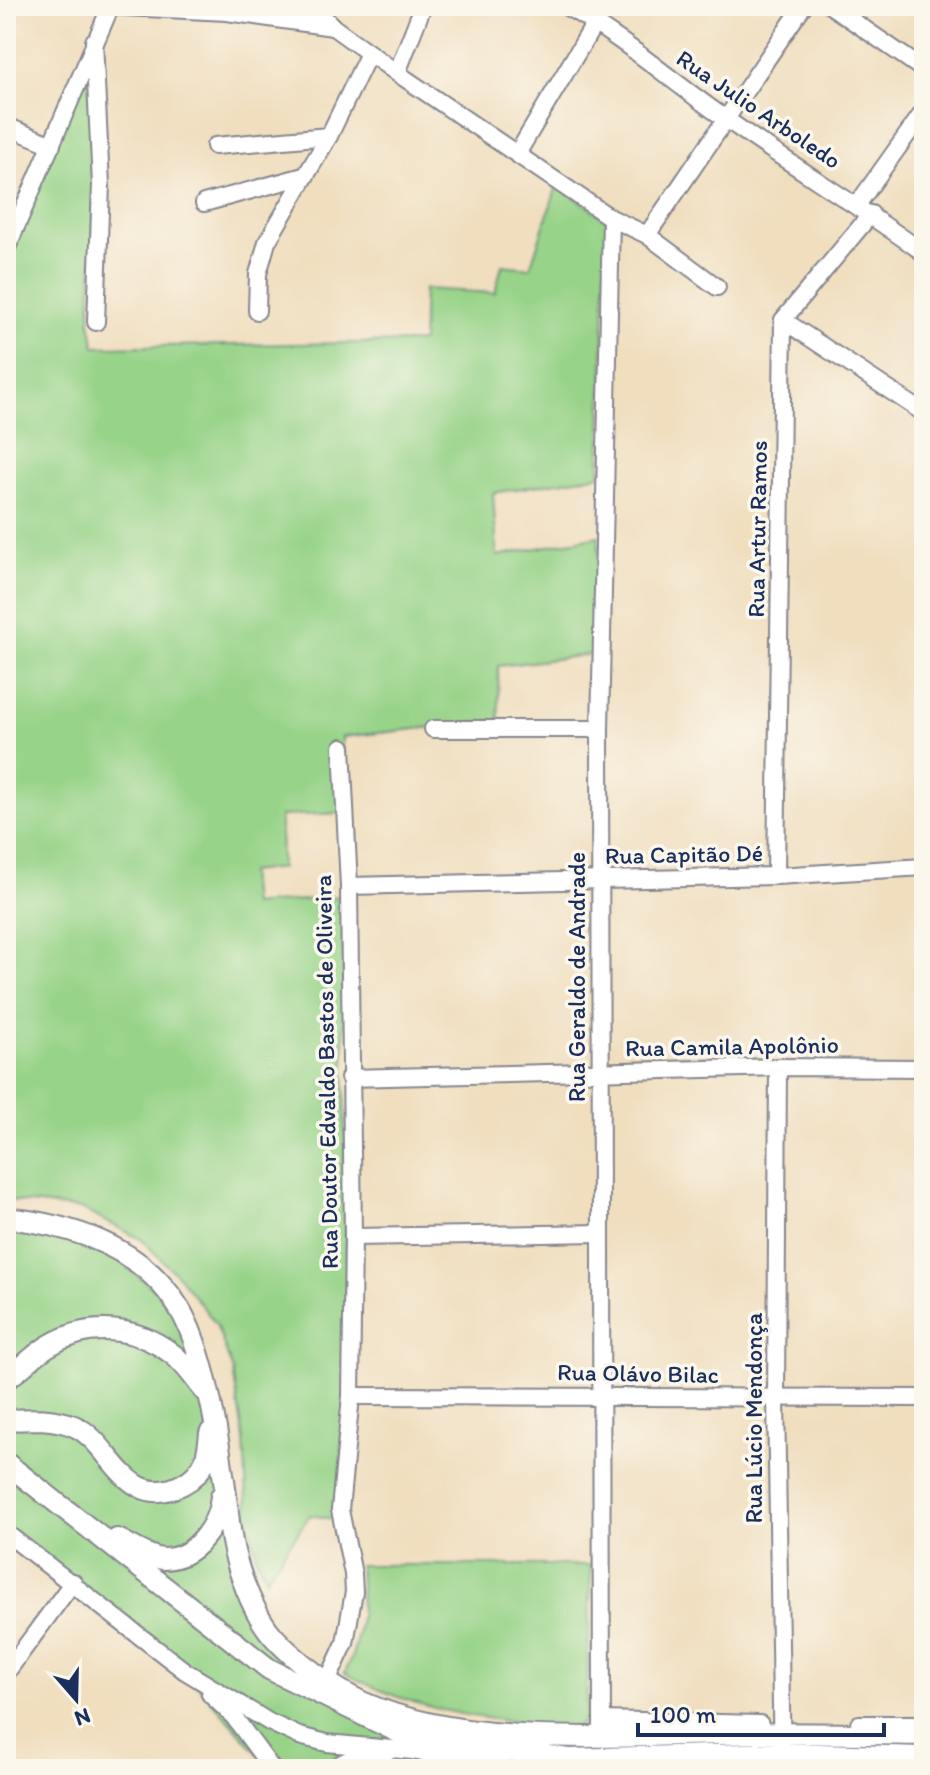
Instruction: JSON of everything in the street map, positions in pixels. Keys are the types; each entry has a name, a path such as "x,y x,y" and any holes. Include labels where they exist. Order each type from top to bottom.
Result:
{"main road":[{"path":"6,1218 46,1222 86,1234 120,1250 151,1274 179,1309 200,1363 211,1405 236,1560 252,1601 272,1636 327,1682 363,1702 411,1720 520,1734 602,1728 924,1757"},
{"path":"6,1379 49,1345 76,1333 105,1328 142,1337 172,1353 211,1405 208,1455 196,1476 167,1491 146,1491 110,1463 75,1426 45,1420 6,1420"},
{"path":"6,1464 269,1669 404,1735 568,1759 924,1735"},
{"path":"91,1529 162,1559 185,1553 196,1546 214,1525 221,1509 223,1473"}],"street":[{"path":"313,6 333,27 397,73 611,218 647,235 717,287"},
{"path":"397,73 423,6"},
{"name":"Rua Julio Arboledo","path":"565,6 594,22 726,119 924,253"},
{"path":"517,154 605,6"},
{"path":"647,235 803,6"},
{"path":"831,6 924,70"},
{"path":"6,250 108,7 227,12 333,27"},
{"path":"94,41 101,185 96,322"},
{"path":"257,311 261,258 267,242 329,136 369,53"},
{"path":"924,111 864,210 783,320 924,413"},
{"path":"6,126 52,145"},
{"path":"215,146 329,136"},
{"path":"204,203 304,176"},
{"name":"Rua Geraldo de Andrade","path":"602,1728 600,729 611,218"},
{"name":"Rua Artur Ramos","path":"776,876 783,320"},
{"path":"433,729 600,729"},
{"name":"Rua Doutor Edvaldo Bastos de Oliveira","path":"327,1682 345,1643 354,1592 340,1510 351,1396 353,1237 349,886 342,747"},
{"name":"Rua Capitão Dé","path":"349,886 776,876 924,867"},
{"name":"Rua Camila Apolônio","path":"349,1078 778,1067 924,1068"},
{"name":"Rua Lúcio Mendonça","path":"778,1067 776,1399 782,1745"},
{"path":"353,1237 601,1233"},
{"name":"Rua Olávo Bilac","path":"351,1396 924,1398"},
{"path":"6,1533 185,1671 269,1722 299,1736 327,1743 413,1751 464,1760 517,1753"},
{"path":"6,1673 73,1582"},
{"path":"185,1671 234,1717 272,1769"},
{"path":"782,1745 924,1724"},
{"path":"334,1769 349,1760 413,1751"}],"green space":[{"path":"91,60 95,187 90,321 95,347 422,342 424,289 495,293 502,265 530,268 557,186 607,219 600,475 493,493 497,556 599,536 596,654 498,666 499,720 342,737 342,813 280,816 281,868 249,872 252,905 343,896 347,1397 337,1520 310,1515 266,1578 257,1559 248,1518 244,1440 233,1371 216,1324 179,1277 141,1239 81,1209 6,1200 6,261"},
{"path":"6,1218 86,1234 179,1309 213,1413 232,1538 272,1636 413,1751 351,1769 272,1769 185,1671 6,1534"},
{"path":"359,1565 591,1565 586,1720 576,1727 457,1713 400,1698 345,1673 360,1620"}]}
